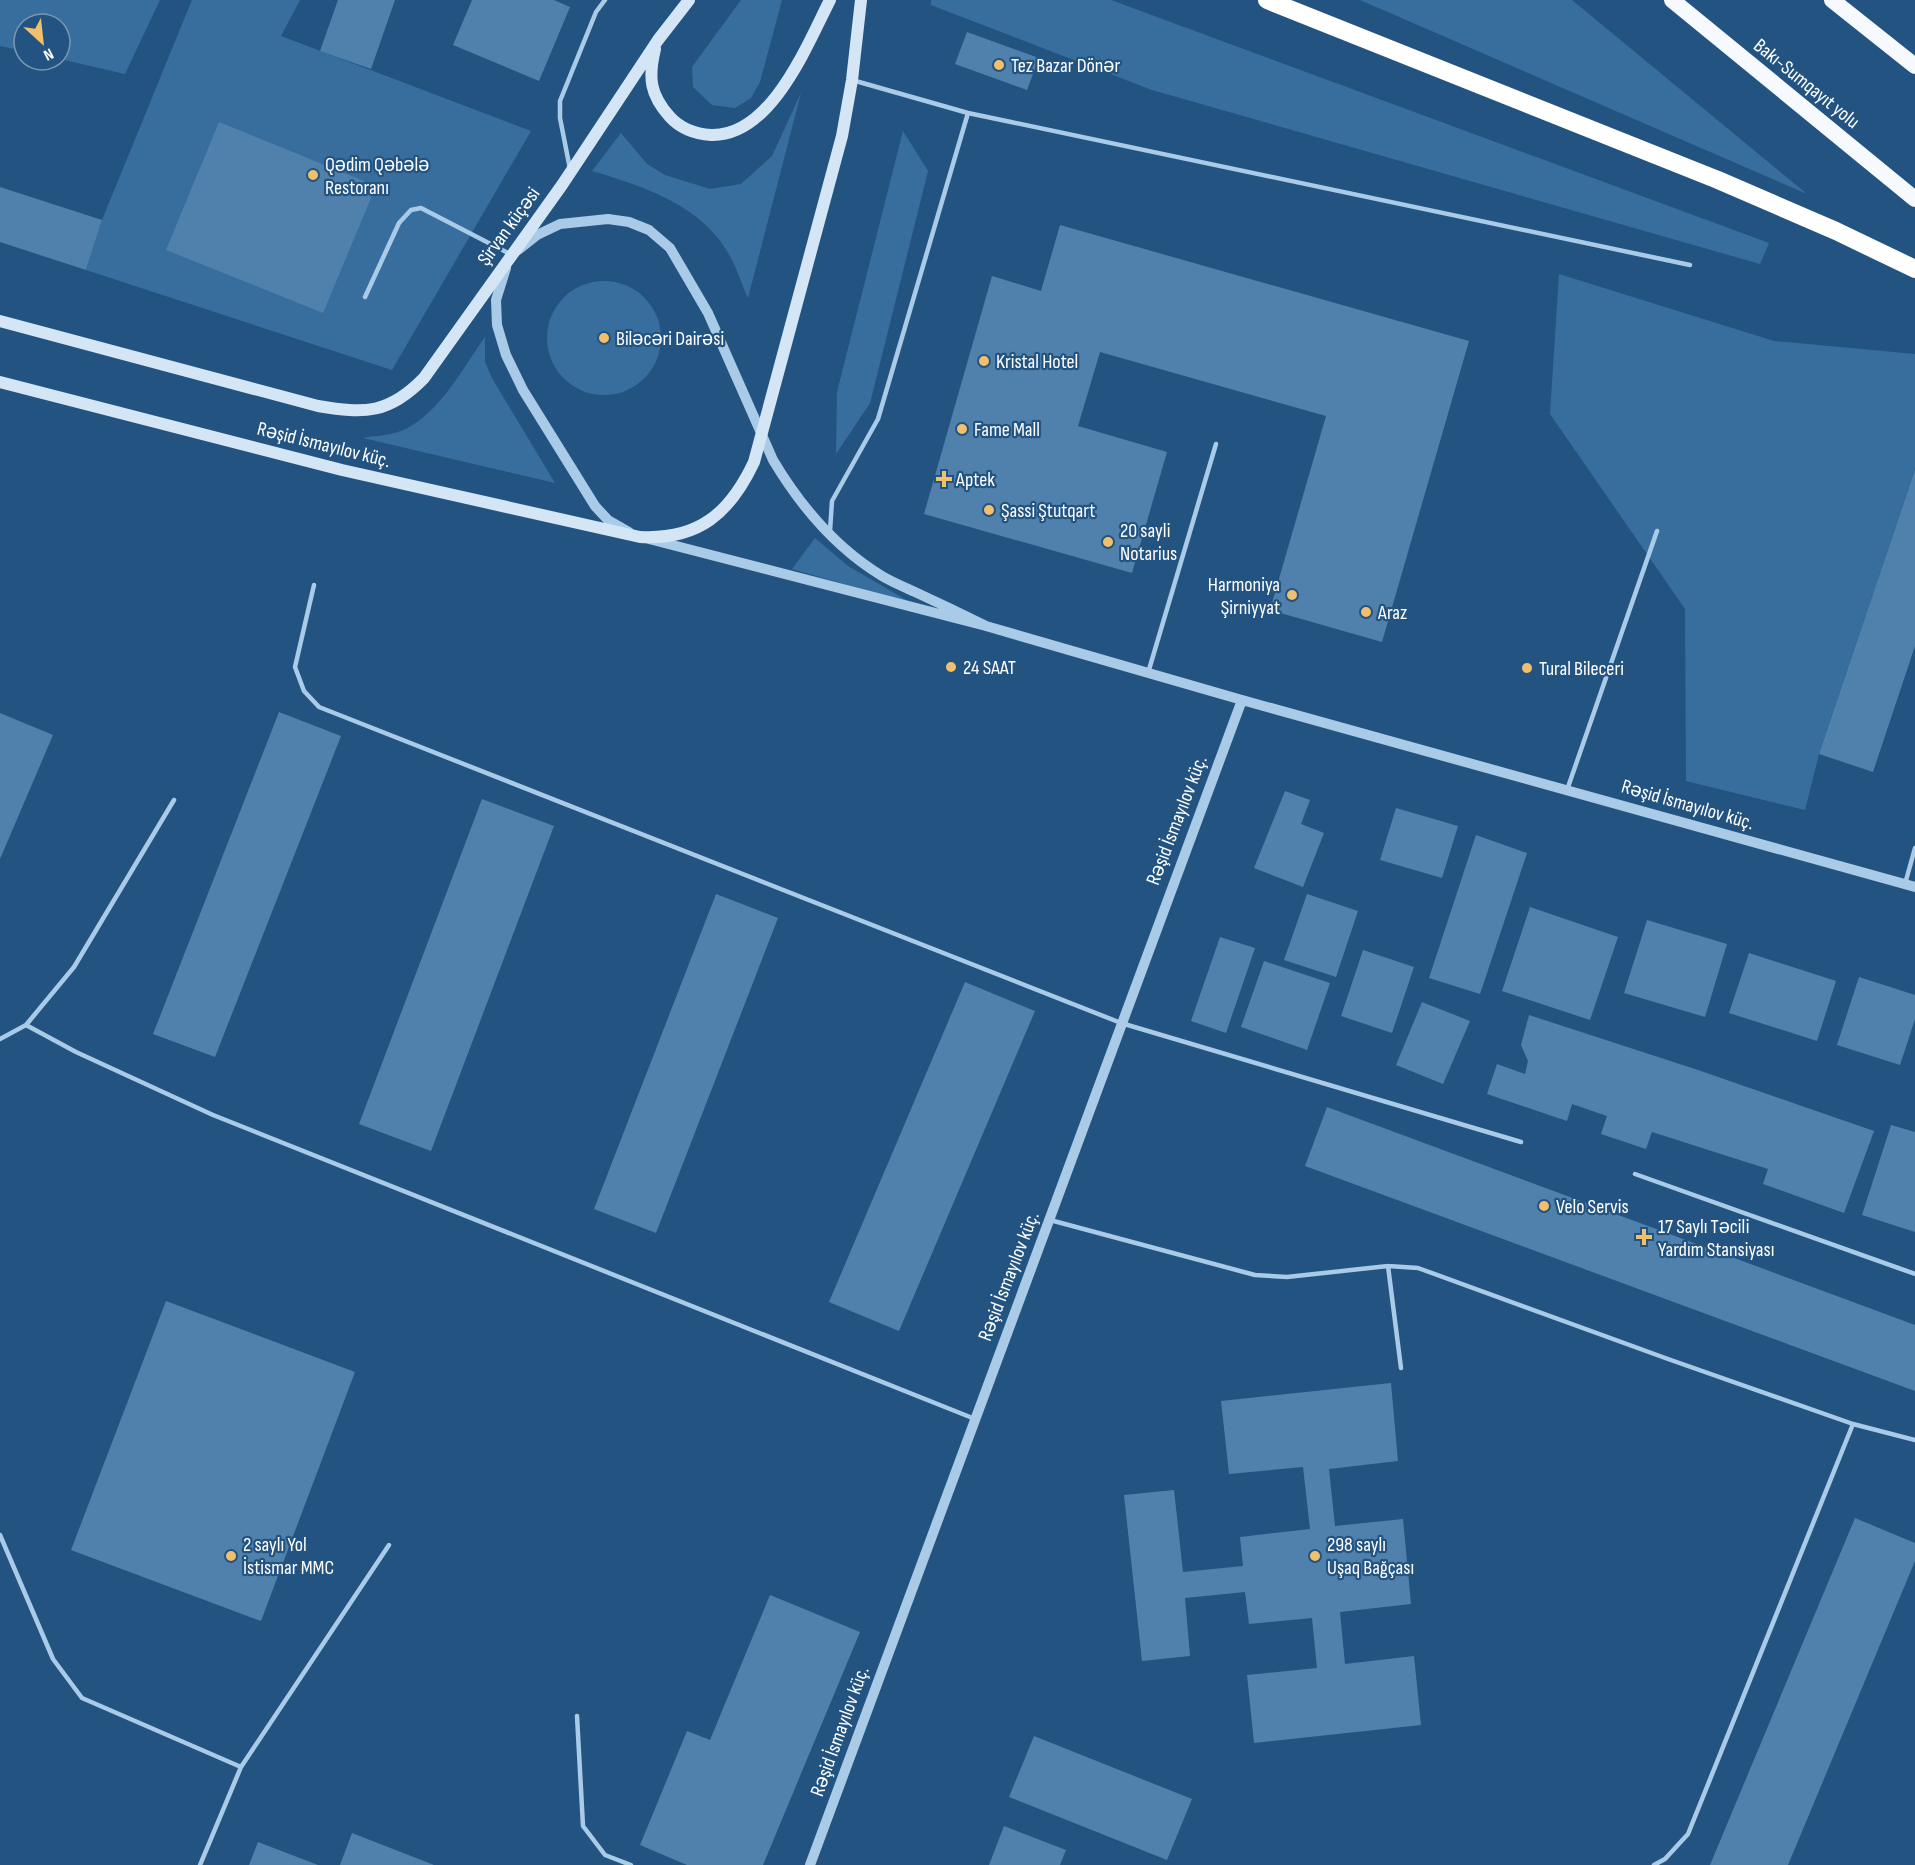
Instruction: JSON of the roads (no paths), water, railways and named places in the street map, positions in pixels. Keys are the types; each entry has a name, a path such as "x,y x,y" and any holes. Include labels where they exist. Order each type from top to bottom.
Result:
{"highway":[{"path":"1267,0 1718,180 1836,231 1915,269"},
{"name":"Bakı-Sumqayıt yolu","path":"1672,0 1915,199"},
{"path":"1832,0 1915,66"}],"main road":[{"name":"Şirvan küçəsi","path":"318,406 345,411 380,409 413,389 424,378 570,173 658,40 689,0"},
{"path":"658,40 652,62 650,84 661,108 676,124 696,134 717,135 743,127 762,113 779,94 830,0"},
{"path":"762,436 842,136 852,80 861,0"},
{"name":"Rəşid İsmayılov küç.","path":"0,321 318,406"},
{"name":"Rəşid İsmayılov küç.","path":"0,382 342,470 640,537 658,538 687,531 718,514 744,483 754,462 762,436"}],"street":[{"path":"608,219 629,222 649,230 670,248 708,313 762,436 786,482 831,536 883,577 986,626 640,537 608,520 596,506 523,390 510,364 497,325 496,300 512,255 537,235 560,224 608,219"},
{"name":"Rəşid İsmayılov küç.","path":"986,626 1242,700 1910,886"},
{"name":"Rəşid İsmayılov küç.","path":"810,1865 1242,700"}],"lane":[{"path":"570,173 560,118 560,101 596,12 605,0"},
{"path":"852,80 968,113 1690,265"},
{"path":"831,536 832,501 878,419 968,113"},
{"path":"365,297 399,223 411,210 421,208 512,255"},
{"path":"1148,673 1216,444"},
{"path":"1567,790 1657,531"},
{"path":"314,585 294,667 304,691 319,707 1121,1023 1521,1142"},
{"path":"0,1039 26,1025 74,967 174,800"},
{"path":"1910,886 1915,848"},
{"path":"26,1025 76,1053 213,1115 975,1419"},
{"path":"1635,1174 1915,1274"},
{"path":"1050,1220 1255,1275 1287,1277 1388,1266 1418,1268 1853,1424 1915,1440"},
{"path":"1388,1266 1401,1368"},
{"path":"1654,1865 1665,1859 1688,1834 1853,1424"},
{"path":"0,1535 53,1659 82,1698 241,1767"},
{"path":"200,1865 241,1767 389,1545"},
{"path":"577,1716 583,1826 605,1855 631,1865"}],"place":[{"name":"Tez Bazar Dönər","path":"999,65"},
{"name":"Qədim Qəbələ Restoranı","path":"313,175"},
{"name":"Biləcəri Dairəsi","path":"604,338"},
{"name":"Kristal Hotel","path":"984,361"},
{"name":"Fame Mall","path":"962,429"},
{"name":"Aptek","path":"944,479"},
{"name":"Şassi Ştutqart","path":"989,510"},
{"name":"20 sayli Notarius","path":"1108,542"},
{"name":"Harmoniya Şirniyyat","path":"1292,595"},
{"name":"Araz","path":"1366,612"},
{"name":"24 SAAT","path":"951,667"},
{"name":"Tural Bileceri","path":"1527,668"},
{"name":"Velo Servis","path":"1544,1206"},
{"name":"17 Saylı Təcili Yardım Stansiyası","path":"1644,1237"},
{"name":"2 saylı Yol İstismar MMC","path":"231,1556"},
{"name":"298 saylı Uşaq Bağçası","path":"1315,1556"}]}
